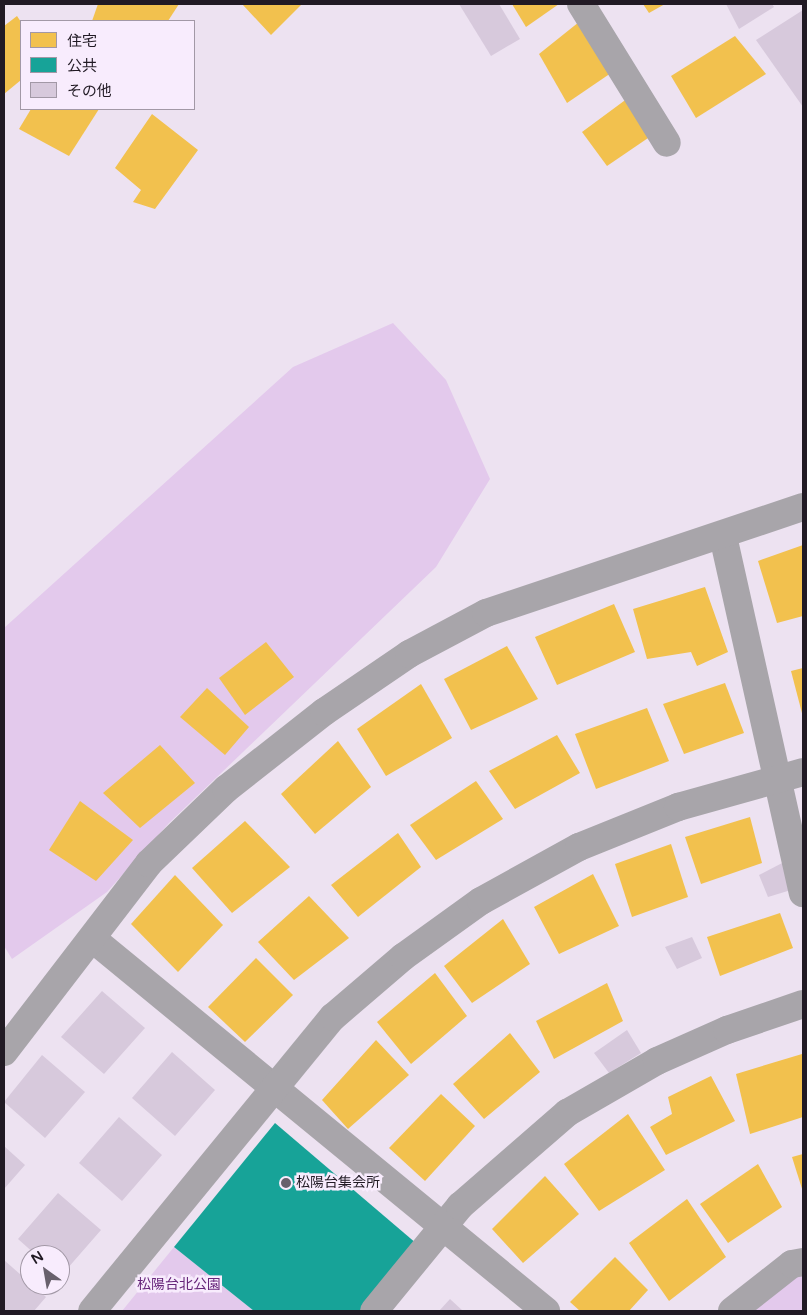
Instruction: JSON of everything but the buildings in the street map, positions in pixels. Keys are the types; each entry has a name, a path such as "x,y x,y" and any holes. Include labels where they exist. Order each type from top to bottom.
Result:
{"street":[{"path":"581,4 667,144"},
{"path":"4,1052 94,940 149,863 226,789 324,712 409,654 486,613 723,536 803,507"},
{"path":"723,536 803,893"},
{"path":"92,1311 333,1017 402,957 481,901 579,847 678,807 776,777 803,772"},
{"path":"94,940 276,1085 440,1227 546,1311"},
{"path":"374,1311 440,1227 508,1160 567,1113 657,1061 727,1030 803,1004"},
{"path":"732,1311 792,1264 803,1262"}],"green space":[{"path":"393,323 446,380 490,479 436,567 169,823 107,892 12,959 4,946 4,628 293,367"},
{"name":"松陽台北公園","path":"174,1247 254,1311 122,1311"},
{"path":"803,1263 803,1311 737,1311"}],"place":[{"name":"松陽台集会所","path":"286,1183"}]}
